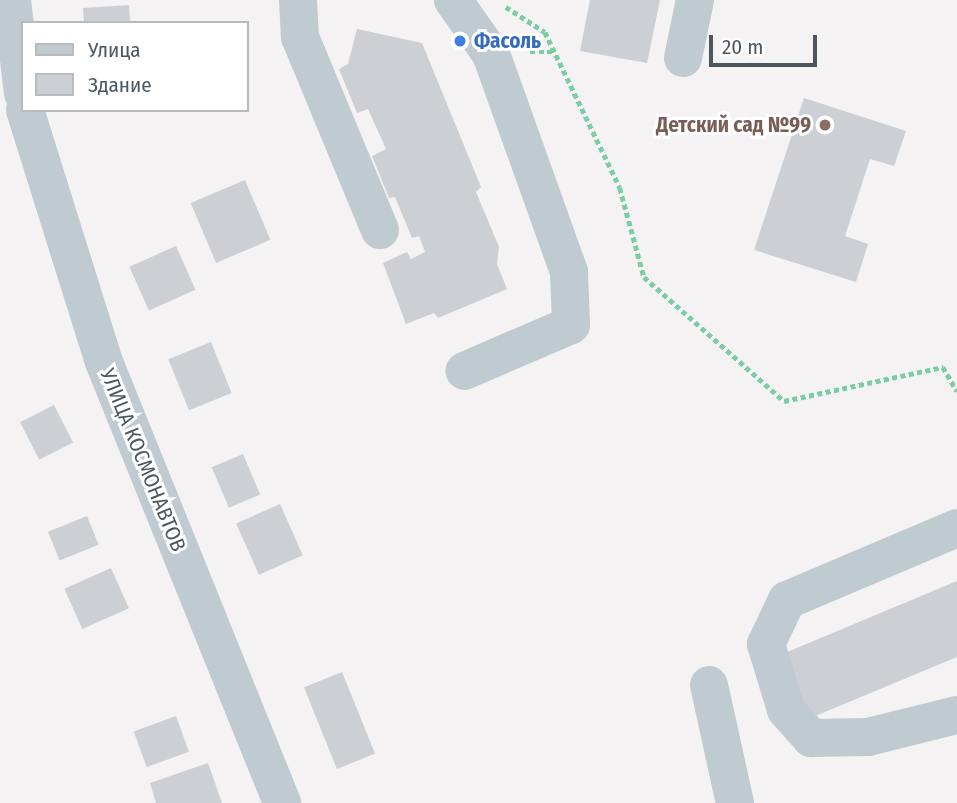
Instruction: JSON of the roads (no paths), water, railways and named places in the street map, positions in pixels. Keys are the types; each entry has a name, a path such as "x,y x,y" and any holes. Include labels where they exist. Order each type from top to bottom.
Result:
{"street":[{"path":"12,0 21,76"},
{"path":"298,0 300,37 380,230"},
{"path":"453,0 491,54 569,272 571,326 464,371"},
{"path":"683,58 695,0"},
{"name":"УЛИЦА КОСМОНАВТОВ","path":"26,112 104,362 282,803"},
{"path":"957,528 787,600 766,644 786,710 811,738 868,737 957,715"},
{"path":"709,685 735,803"}],"place":[{"name":"Фасоль","path":"460,41"},
{"name":"Детский сад №99","path":"825,125"}]}
